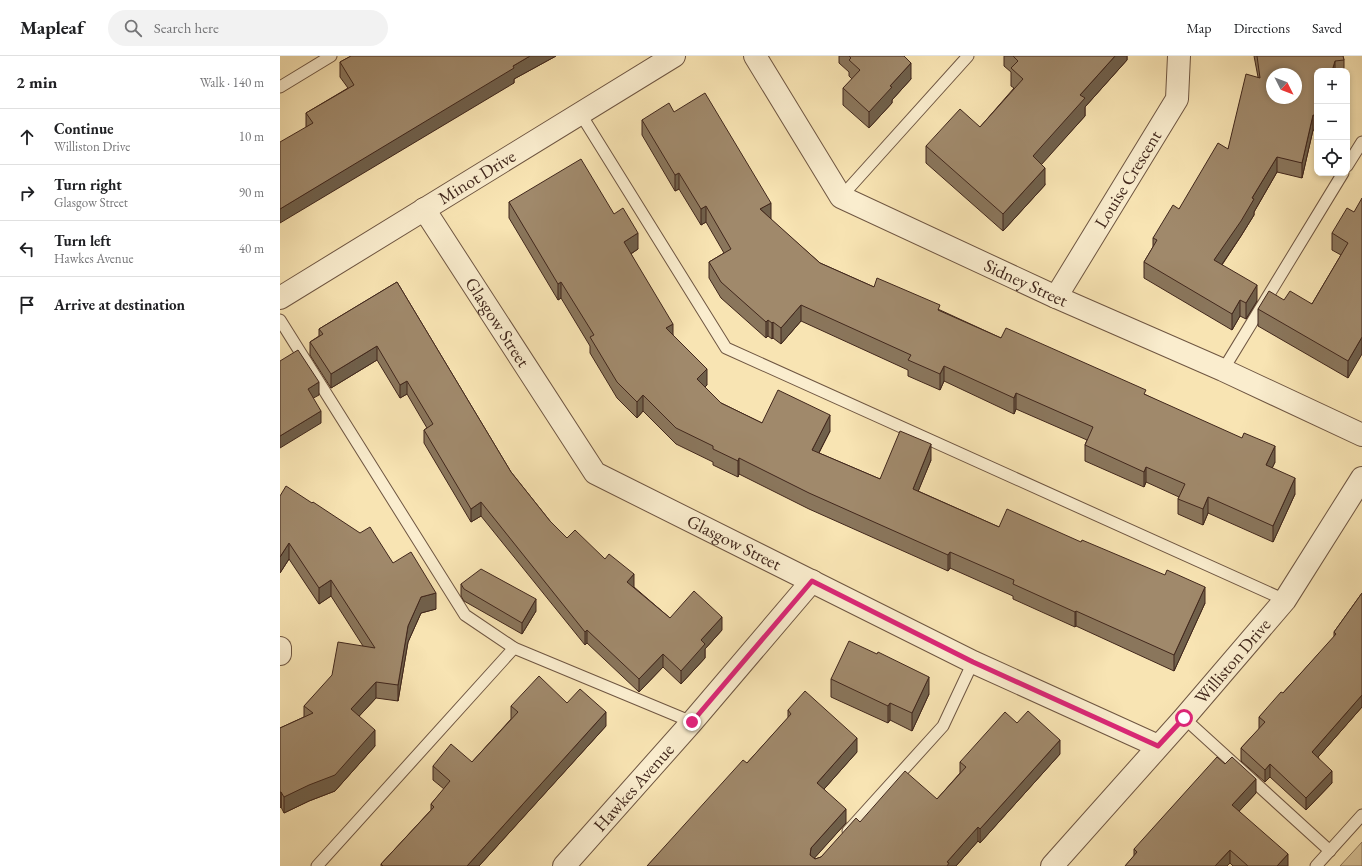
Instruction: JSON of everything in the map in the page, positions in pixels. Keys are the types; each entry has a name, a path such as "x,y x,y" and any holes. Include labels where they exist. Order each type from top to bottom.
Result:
{"street":[{"name":"Minot Drive","path":"280,298 674,56"},
{"path":"755,56 841,198"},
{"name":"Louise Crescent","path":"1056,297 1177,99 1179,56"},
{"name":"Sidney Street","path":"841,198 1056,297 1223,370 1362,436"},
{"name":"Glasgow Street","path":"424,209 594,474 973,662 1158,746"},
{"name":"Williston Drive","path":"1052,866 1184,718 1285,600 1362,478"},
{"name":"Hawkes Avenue","path":"564,866 692,722 812,581"},
{"path":"280,648 280,654"}],"lane":[{"path":"280,87 331,56"},
{"path":"841,198 968,56"},
{"path":"580,113 726,348 1285,600"},
{"path":"1350,161 1362,142"},
{"path":"1223,370 1341,176"},
{"path":"280,320 465,616 514,648 692,722"},
{"path":"317,866 514,648"},
{"path":"843,837 943,726 973,662"},
{"path":"1184,718 1330,851"},
{"path":"1316,866 1362,815"}],"shaded area":[{"path":"1362,842 1362,866 1340,866"}],"building":[{"path":"351,56 530,56 513,66 514,68 280,209 280,142 313,123 306,113 354,85 340,62"},
{"path":"849,56 904,56 911,63 869,112 843,88 860,70 849,60 851,58"},
{"path":"1013,56 1115,56 1080,95 1085,98 1033,156 1045,168 1003,214 926,146 960,109 980,127 1023,79 1011,68 1018,61"},
{"path":"1257,56 1343,56 1344,60 1335,61 1333,68 1314,68 1314,115 1302,163 1277,157 1252,198 1254,199 1241,221 1214,260 1257,285 1246,303 1240,300 1232,314 1144,262 1157,240 1153,238 1173,205 1179,209 1218,143 1228,149 1246,74 1260,78"},
{"path":"705,93 771,203 760,209 820,263 874,287 877,278 940,305 938,310 1001,338 1006,328 1146,390 1144,394 1242,438 1244,433 1275,446 1266,465 1295,478 1273,526 1208,497 1203,509 1178,499 1185,484 1146,467 1144,472 1085,445 1093,427 1016,393 1014,398 944,366 940,374 908,360 911,355 801,305 781,328 768,320 766,322 721,282 709,262 731,249 706,206 701,209 679,173 675,175 642,120 669,103 674,112"},
{"path":"581,159 614,214 623,208 638,233 624,242 673,324 666,328 707,369 697,379 721,403 762,423 778,390 830,415 812,450 880,479 900,431 931,444 913,489 999,527 1007,509 1081,542 1082,540 1165,575 1167,570 1205,587 1174,655 1013,584 1014,580 950,552 948,555 809,493 739,458 738,461 713,449 713,446 676,428 643,395 637,402 617,382 590,337 594,335 561,282 558,284 509,202"},
{"path":"1362,198 1362,337 1348,361 1258,309 1269,291 1284,300 1290,291 1312,304 1348,243 1332,233 1347,208 1354,212"},
{"path":"397,282 511,472 550,521 567,538 575,530 605,559 609,554 634,574 627,582 670,618 694,591 722,617 701,640 705,644 681,671 663,654 639,679 587,630 585,632 481,502 471,509 424,430 433,424 407,381 400,385 377,346 331,374 310,342 323,334 319,329"},
{"path":"298,350 319,382 308,389 321,411 280,436 280,361"},
{"path":"286,486 360,533 370,527 393,563 411,552 436,593 421,597 408,626 398,685 376,682 351,709 375,730 335,775 284,797 280,792 280,728 313,713 304,706 332,675 338,642 375,648 331,580 319,588 289,543 280,557 280,496"},
{"path":"481,569 536,599 522,623 464,589 461,584"},
{"path":"1362,593 1362,695 1312,752 1332,771 1306,798 1270,764 1265,770 1241,748 1265,722 1259,717 1281,692 1283,693 1336,634 1334,632"},
{"path":"849,641 877,654 878,652 929,677 912,713 890,703 888,706 831,679"},
{"path":"539,676 567,703 580,689 606,712 467,866 383,866 381,864 434,807 431,804 450,781 433,766 451,744 472,762 518,712 511,706"},
{"path":"805,691 857,738 817,783 846,809 811,848 810,855 815,859 821,857 856,818 860,822 905,771 937,799 966,767 960,762 1005,712 1017,723 1028,711 1060,740 980,829 978,827 947,862 949,863 947,866 647,866 743,760 747,763 791,714 788,710"},
{"path":"1217,757 1225,764 1232,757 1256,779 1232,805 1288,854 1277,866 1248,866 1230,850 1215,866 1125,866 1137,852 1134,849"}],"route":[{"path":"692,722 812,581 973,662 1158,746 1184,718"}]}
